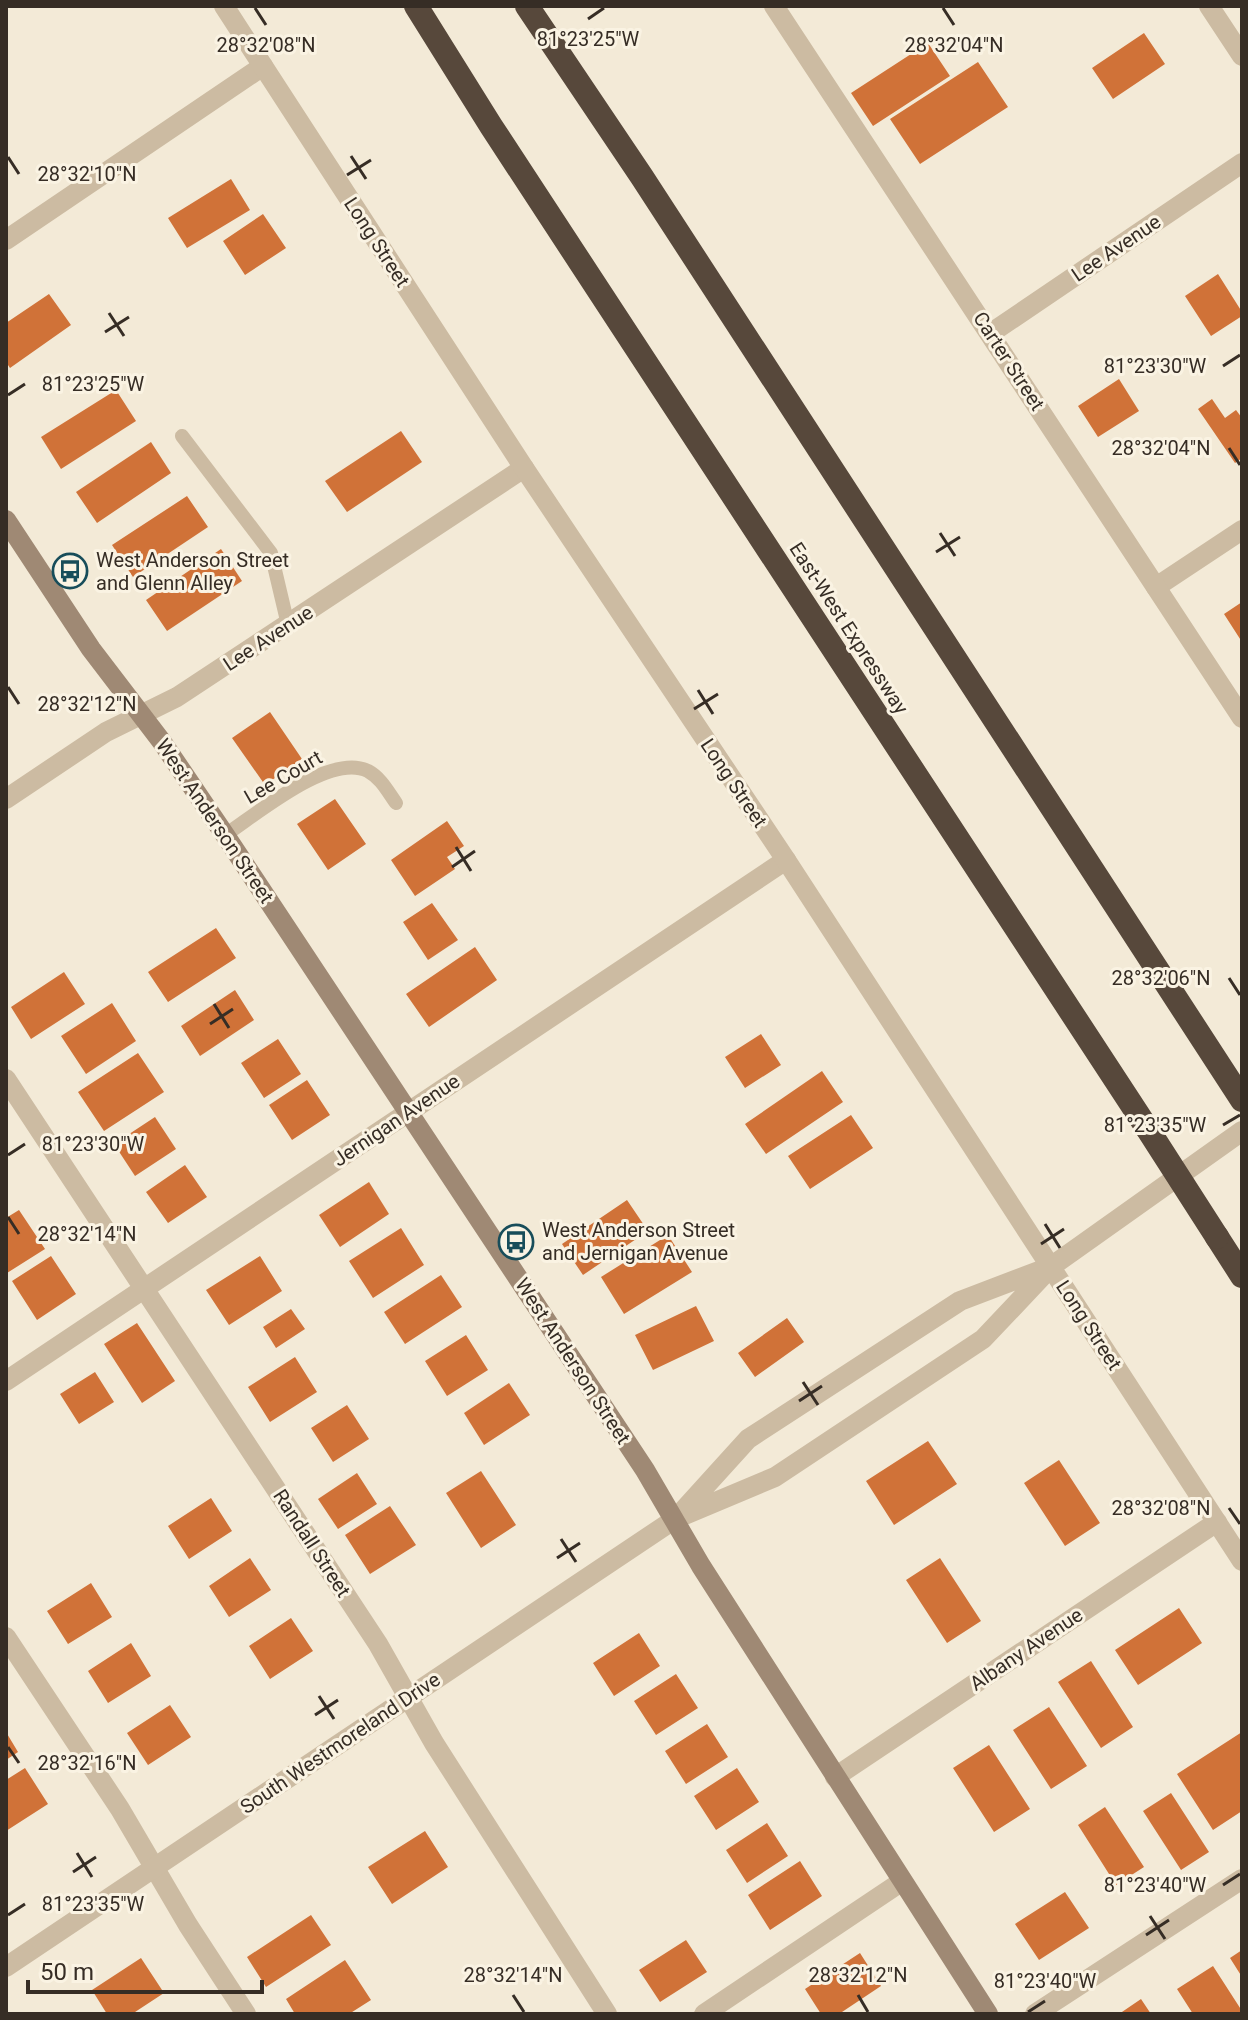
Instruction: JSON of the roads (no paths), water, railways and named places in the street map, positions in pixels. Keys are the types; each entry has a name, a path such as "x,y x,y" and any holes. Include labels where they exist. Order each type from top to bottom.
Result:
{"highway":[{"path":"399,6 491,126"},
{"name":"East-West Expressway","path":"416,6 491,126 1147,1128 1240,1276"},
{"path":"527,6 651,190 1242,1100"}],"main road":[{"name":"West Anderson Street","path":"6,520 91,649 142,715 225,835 645,1470 701,1566 988,2014"}],"street":[{"name":"Long Street","path":"224,6 524,468 1052,1266 1242,1561"},
{"name":"Carter Street","path":"774,6 1242,718"},
{"path":"1209,6 1242,56"},
{"path":"6,240 263,66"},
{"name":"Lee Avenue","path":"991,333 1242,163"},
{"name":"Lee Avenue","path":"6,799 106,732 177,697 524,468"},
{"path":"1156,587 1242,530"},
{"name":"Jernigan Avenue","path":"9,1373 144,1288 786,860"},
{"name":"Randall Street","path":"6,1079 378,1644 434,1743 607,2014"},
{"name":"South Westmoreland Drive","path":"6,1967 675,1519 775,1477 983,1339 1052,1266 1242,1131"},
{"name":"South Westmoreland Drive","path":"675,1519 748,1439 960,1301 1052,1266"},
{"name":"Albany Avenue","path":"835,1777 1217,1522"},
{"path":"6,1637 120,1809 154,1869 246,2014"},
{"path":"1035,2014 1242,1879"},
{"path":"704,2014 901,1882"}],"lane":[{"path":"182,436 271,553 288,625"},
{"name":"Lee Court","path":"225,835 312,778 339,768 359,768 371,773 382,782 396,803"}],"place":[{"name":"West Anderson Street and Glenn Alley","path":"70,571"},
{"name":"West Anderson Street and Jernigan Avenue","path":"516,1242"}]}
